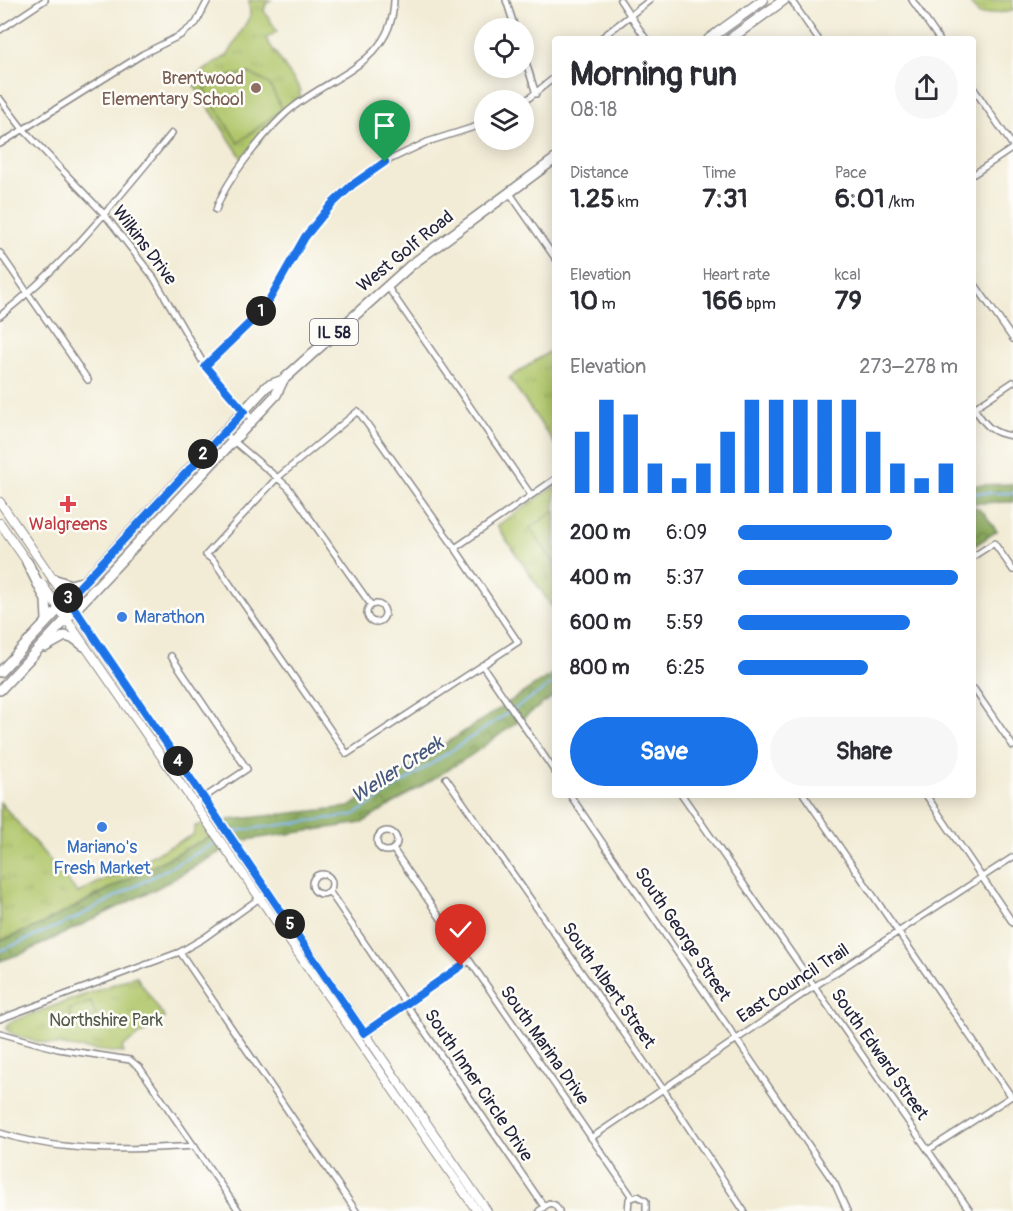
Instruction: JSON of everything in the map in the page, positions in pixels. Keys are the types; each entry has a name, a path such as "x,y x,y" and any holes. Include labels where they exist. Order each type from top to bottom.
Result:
{"main road":[{"path":"713,36 763,0"},
{"path":"734,36 784,0"},
{"name":"West Golf Road","path":"68,599 267,386 283,380 387,286 552,161"},
{"name":"West Golf Road","path":"75,610 276,395 283,380"},
{"path":"0,502 68,599 210,816 361,1035 477,1211"},
{"path":"0,523 84,646 200,801"},
{"path":"27,562 49,607 47,621"},
{"path":"53,579 70,585 85,581"},
{"name":"IL 58","path":"0,672 68,599"},
{"name":"IL 58","path":"0,690 75,610"},
{"path":"31,657 60,637 69,637 84,646"},
{"path":"361,1035 487,1211"}],"street":[{"path":"0,30 45,0"},
{"path":"0,144 22,128 143,54 181,35 196,23 208,0"},
{"path":"216,210 219,199 258,143 295,105 358,68 372,54 390,28 394,0"},
{"path":"506,0 512,18"},
{"path":"620,0 644,36"},
{"path":"604,36 650,0"},
{"path":"791,0 816,36"},
{"path":"912,0 937,36"},
{"path":"531,78 536,94 552,81"},
{"path":"976,92 1013,147 976,173"},
{"name":"Wilkins Drive","path":"0,99 22,128 105,215 154,278 205,366 252,419"},
{"path":"205,366 264,309 305,237 331,205 352,185 385,162 427,142 474,127"},
{"path":"0,316 27,295 72,252 172,133"},
{"path":"509,192 552,254"},
{"path":"0,253 88,380"},
{"path":"387,286 531,495"},
{"path":"976,286 1013,339"},
{"path":"976,407 1013,382"},
{"path":"358,411 518,642 347,754 214,561 206,555 276,479 358,411"},
{"path":"976,411 988,428 998,434 1013,436"},
{"path":"223,432 288,487 371,605"},
{"path":"455,548 552,481"},
{"path":"976,555 994,543 1013,570"},
{"path":"171,656 247,769 200,801"},
{"path":"482,665 552,768"},
{"path":"976,692 1013,746"},
{"name":"South Albert Street","path":"446,778 663,1089 744,1211"},
{"name":"South George Street","path":"572,798 836,1184 847,1211"},
{"name":"South Edward Street","path":"684,798 970,1211"},
{"path":"806,798 1012,1096 928,1150"},
{"path":"928,798 1013,923"},
{"name":"South Marina Drive","path":"393,849 632,1197 644,1198 647,1204 646,1211"},
{"name":"East Council Trail","path":"591,1138 736,1038 1013,857"},
{"name":"South Inner Circle Drive","path":"329,891 541,1208 552,1204 559,1211"},
{"path":"0,1019 180,952 204,938 265,894"},
{"path":"180,952 356,1211"},
{"path":"361,1035 469,961"},
{"path":"0,1033 44,1046 130,1060 140,1068 239,1211"},
{"path":"0,1133 50,1146 121,1151 195,1146"},
{"path":"628,1211 627,1203 632,1197"}],"green space":[{"path":"249,0 271,0 266,4 264,11 277,31 266,39 301,91 299,93 301,97 285,111 243,160 190,79 228,55 250,16"},
{"path":"968,0 1013,0 1013,11 979,15"},
{"path":"249,73 269,84 282,109 238,143 204,89 225,77"},
{"path":"552,350 552,440 509,378"},
{"path":"1013,484 1013,502 976,503 976,485"},
{"path":"552,488 552,607 497,526"},
{"path":"976,507 984,513 997,531 976,545"},
{"path":"552,513 552,560 530,528"},
{"name":"Weller Creek","path":"552,674 552,697 470,756 362,823 239,841 159,887 26,952 0,961 0,941 40,925 211,836 228,820 349,807"},
{"path":"0,802 78,893 193,835 195,826 204,825 211,836 40,925 0,941"},
{"name":"Northshire Park","path":"136,976 165,1018 125,1045 122,1048 124,1053 41,1042 12,1034 6,1028 10,1022"},
{"path":"91,1002 96,1016 73,1024 69,1010"}],"waterway":[{"name":"Weller Creek","path":"976,493 1013,493"},
{"name":"Weller Creek","path":"236,831 354,815 552,684"},
{"name":"Weller Creek","path":"0,951 74,919 217,842"}],"place":[{"name":"Brentwood Elementary School","path":"256,88"},
{"name":"Walgreens","path":"68,504"},
{"name":"Marathon","path":"122,617"},
{"name":"Mariano's Fresh Market","path":"102,827"}],"route":[{"path":"385,162 352,185 331,205 305,237 264,309 205,366 244,411 68,599 364,1033 461,966"}]}
